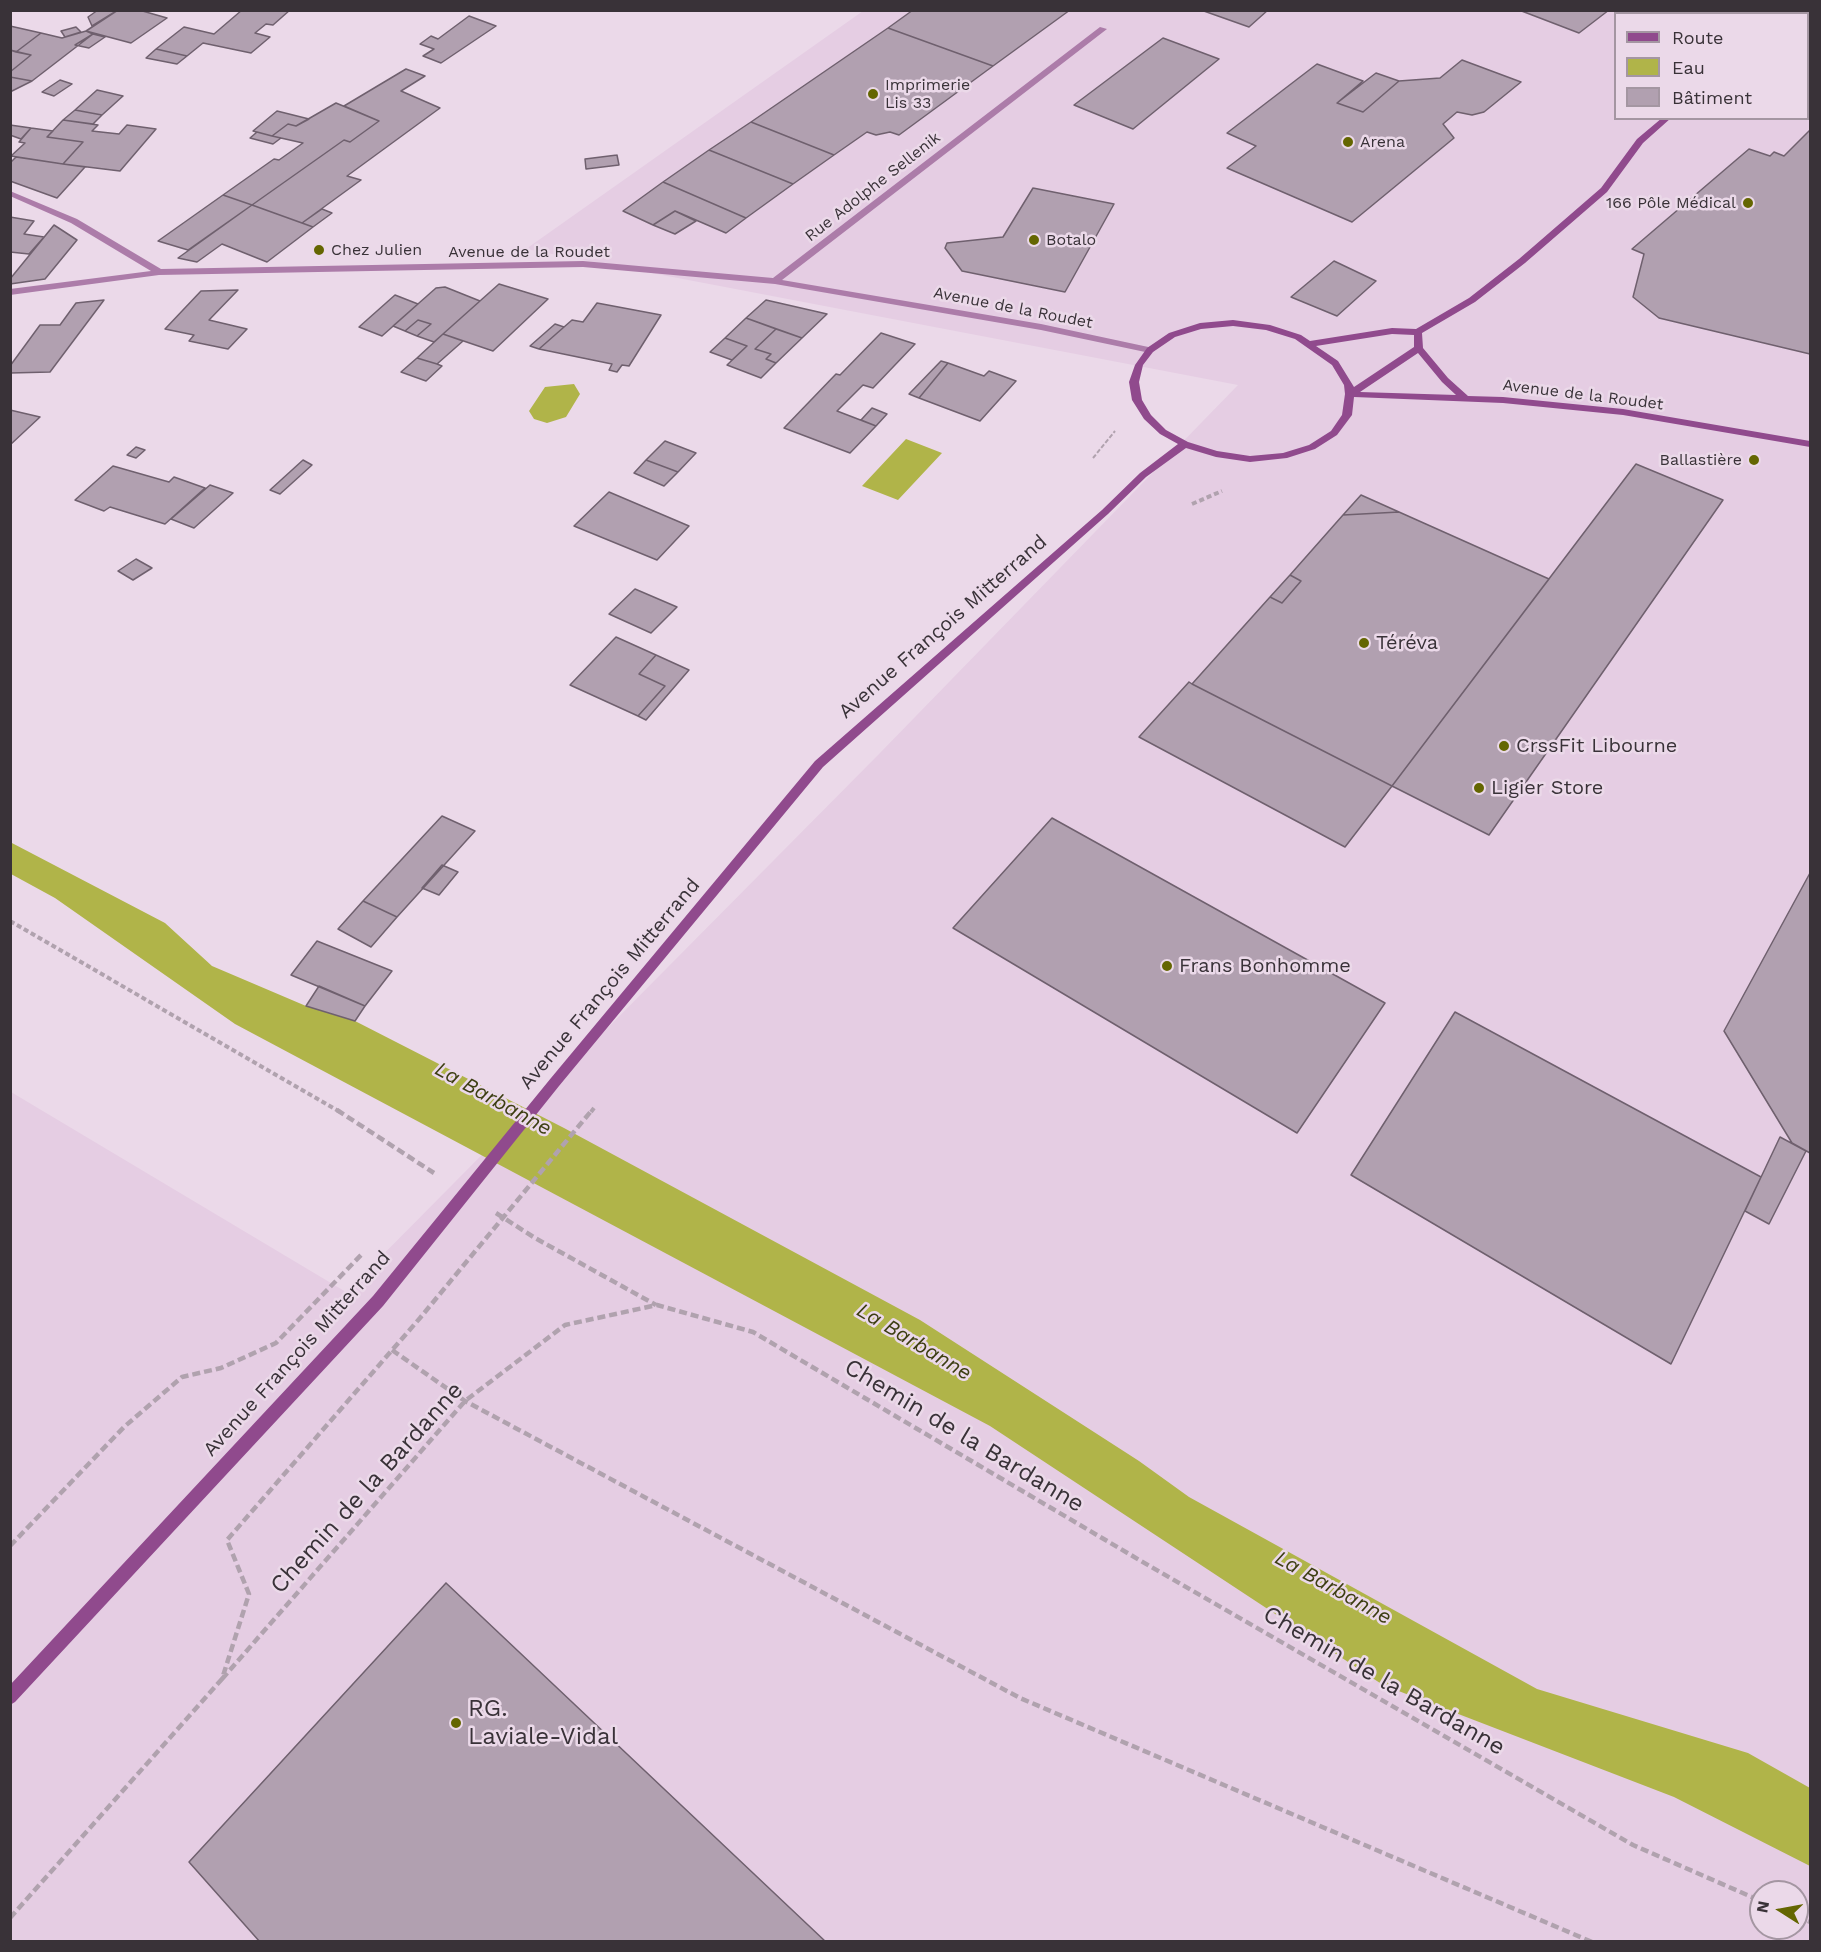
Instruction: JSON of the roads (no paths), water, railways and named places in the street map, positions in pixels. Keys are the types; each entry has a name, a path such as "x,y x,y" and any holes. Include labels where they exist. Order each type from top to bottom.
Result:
{"main road":[{"path":"1311,344 1392,331 1418,332 1472,300 1522,261 1604,190 1640,141 1666,120"},
{"path":"1233,323 1267,327 1298,337 1311,344 1335,363 1348,385 1350,394 1347,415 1334,433 1312,447 1284,456 1239,457 1216,454 1185,444 1163,432 1148,417 1137,400 1134,382 1139,365 1150,350 1172,335 1200,326 1233,323"},
{"path":"1418,332 1419,348 1445,380 1465,398"},
{"path":"1350,394 1419,348"},
{"name":"Avenue de la Roudet","path":"1350,394 1465,398 1623,412 1810,444"},
{"name":"Avenue François Mitterrand","path":"10,1697 378,1301 555,1082 819,764 1106,512 1143,475 1185,444"}],"street":[{"name":"Rue Adolphe Sellenik","path":"775,280 1103,29"},
{"path":"10,192 74,221 159,272"},
{"name":"Avenue de la Roudet","path":"10,292 159,272 583,264 775,280 1030,325 1150,350"}],"water":[{"path":"574,384 580,394 566,417 547,423 534,419 529,411 545,387"},
{"path":"906,439 942,453 898,500 862,486"},
{"name":"La Barbanne","path":"10,842 165,923 212,966 306,1006 355,1021 564,1128 920,1320 1139,1461 1189,1497 1537,1689 1748,1753 1810,1788 1810,1866 1674,1797 1383,1685 990,1426 235,1024 55,898 11,874"}],"place":[{"name":"Imprimerie Lis 33","path":"873,94"},
{"name":"Arena","path":"1348,142"},
{"name":"166 Pôle Médical","path":"1748,203"},
{"name":"Botalo","path":"1034,240"},
{"name":"Chez Julien","path":"319,250"},
{"name":"Ballastière","path":"1754,460"},
{"name":"Téréva","path":"1364,643"},
{"name":"CrssFit Libourne","path":"1504,746"},
{"name":"Ligier Store","path":"1479,788"},
{"name":"Frans Bonhomme","path":"1167,966"},
{"name":"RG. Laviale-Vidal","path":"456,1723"}]}
